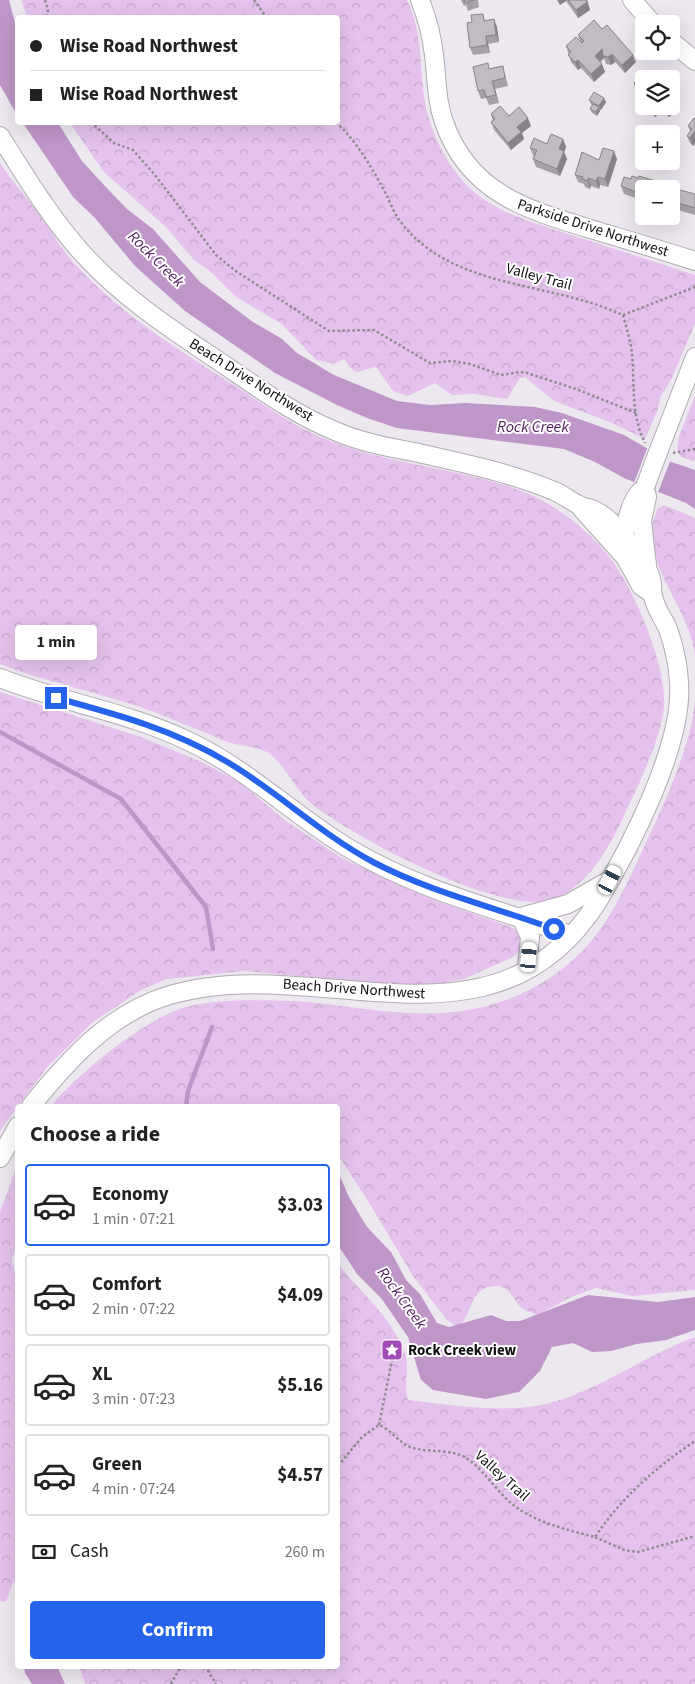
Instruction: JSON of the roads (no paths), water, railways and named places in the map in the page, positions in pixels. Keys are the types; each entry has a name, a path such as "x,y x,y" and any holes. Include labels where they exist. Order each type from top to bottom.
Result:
{"street":[{"name":"Parkside Drive Northwest","path":"420,0 431,37 436,87 442,114 456,149 477,176 494,190 527,208 695,260"},
{"path":"632,0 645,15"},
{"path":"680,48 695,61"},
{"name":"Beach Drive Northwest","path":"0,136 65,234 106,277 170,327 290,408 336,432 372,443 512,476 556,492 579,506 597,511 609,520 624,537 647,568 652,582 651,594"},
{"path":"625,557 624,537 695,357"},
{"path":"597,511 615,509 640,493"},
{"path":"640,493 647,497 642,521 647,568"},
{"name":"Beach Drive Northwest","path":"33,1104 61,1069 112,1023 166,996 215,985 260,982 392,994 429,995 468,991 501,982 527,969 557,949 571,935 592,910 610,880 643,815 662,769 676,720 680,686 675,654 668,629 651,594 641,586 625,557 579,506"},
{"path":"606,534 624,537 631,534 642,521"},
{"path":"0,678 56,698 136,720 184,739 246,773 320,830 374,862 432,888 571,935"},
{"path":"521,917 568,904 610,880"},
{"path":"521,917 530,937 527,969"},
{"path":"0,1158 15,1131"}],"water":[{"path":"0,0 9,0 15,22 15,111 0,85"},
{"name":"Rock Creek","path":"24,125 59,125 82,161 127,209 153,229 200,282 253,322 282,339 297,353 334,375 397,401 430,405 466,403 535,407 562,413 624,435 669,461 695,470 695,509 686,503 624,478 595,462 564,449 397,428 337,405 275,373 185,311 135,266 95,218 73,197"},
{"name":"Rock Creek","path":"340,1177 349,1197 367,1227 391,1252 406,1280 420,1294 437,1323 449,1327 491,1315 506,1321 520,1321 588,1295 658,1302 695,1297 695,1330 666,1340 637,1344 611,1351 592,1352 573,1343 552,1347 540,1371 519,1392 486,1399 433,1390 421,1380 408,1337 381,1298 357,1274 340,1248"},
{"path":"24,1669 58,1669 65,1684 32,1684"}],"waterway":[{"path":"0,732 121,799 206,907 213,949"},
{"path":"186,1104 188,1091 212,1027"}],"place":[{"name":"Rock Creek view","path":"392,1350"}]}
